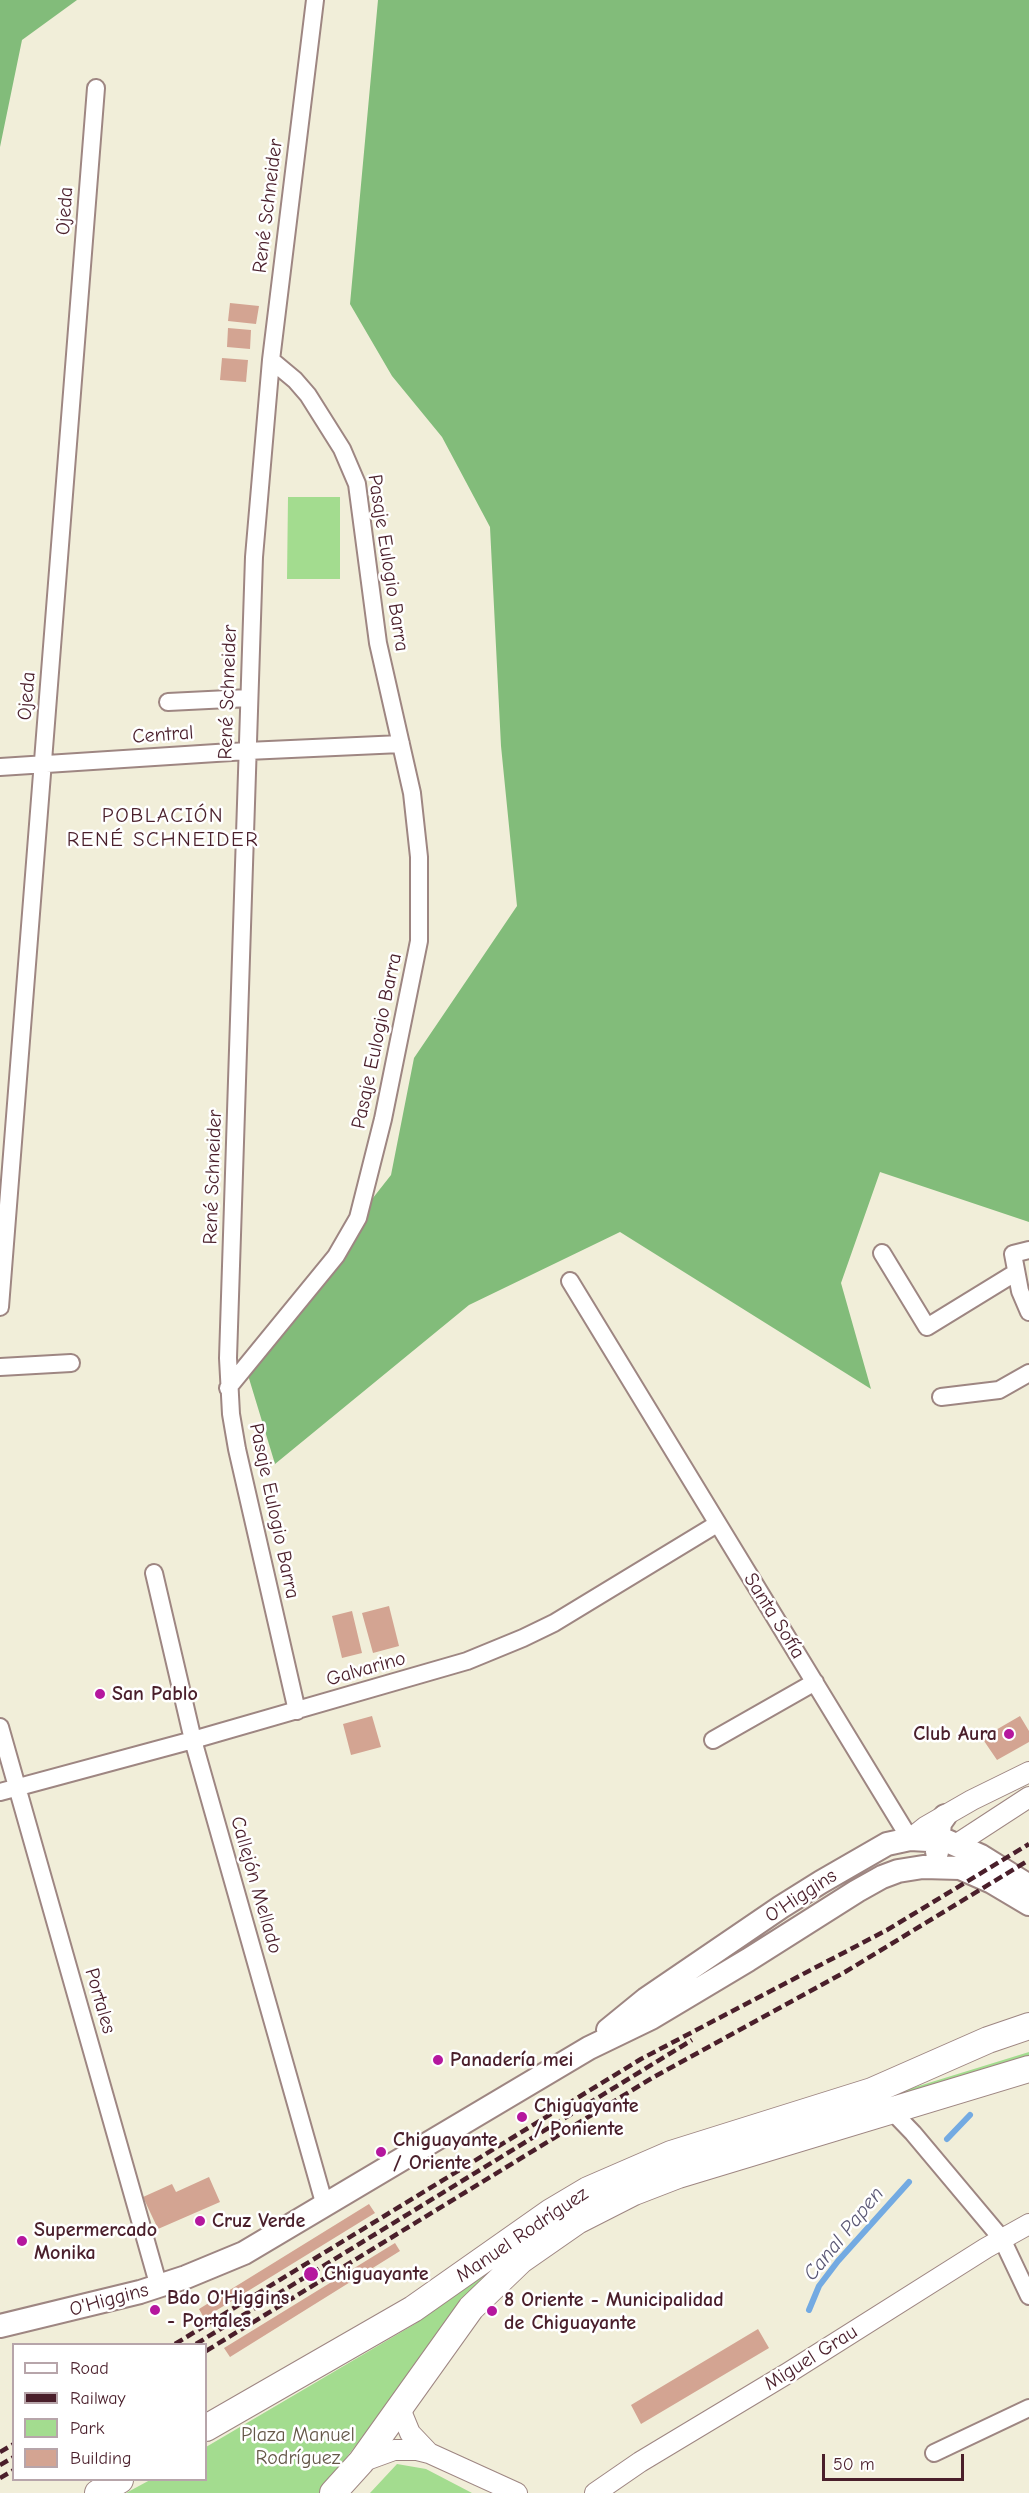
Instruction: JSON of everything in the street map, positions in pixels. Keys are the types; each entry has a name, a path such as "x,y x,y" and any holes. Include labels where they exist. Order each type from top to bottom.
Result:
{"main road":[{"path":"945,1815 940,1823 947,1842 936,1866 960,1868 1029,1904"},
{"path":"910,1839 947,1842 981,1856 1029,1886"},
{"name":"O'Higgins","path":"589,2048 628,2013 811,1888 887,1844 910,1839"},
{"name":"O'Higgins","path":"0,2326 159,2287 244,2253 589,2048 651,2018 871,1882 898,1871 936,1866"},
{"name":"Manuel Rodríguez","path":"207,2427 413,2309 551,2212 588,2190 643,2164 681,2150 872,2091 988,2040 1029,2026"},
{"name":"Manuel Rodríguez","path":"333,2493 361,2462 455,2327 488,2290 534,2250 577,2221 634,2192 678,2175 1029,2069"},
{"path":"98,2493 118,2481"}],"street":[{"name":"René Schneider","path":"228,1388 254,557 271,360 315,0"},
{"name":"Ojeda","path":"0,1307 96,88"},
{"name":"Pasaje Eulogio Barra","path":"271,360 308,394 342,449 357,484 378,643 409,777 416,825 419,941 363,1203 352,1231 336,1256 228,1388 237,1449 297,1711"},
{"path":"168,702 249,698"},
{"name":"Central","path":"0,767 401,744"},
{"path":"1021,1252 1015,1273 1029,1312"},
{"path":"882,1253 927,1327 1015,1273"},
{"name":"Santa Sofía","path":"570,1281 910,1839"},
{"path":"0,1367 70,1363"},
{"path":"941,1397 999,1389 1029,1372"},
{"name":"Galvarino","path":"0,1792 297,1711 443,1668 523,1638 583,1606 717,1524"},
{"name":"Callejón Mellado","path":"154,1574 193,1740 325,2206"},
{"path":"713,1740 815,1682"},
{"name":"Portales","path":"0,1727 159,2287"},
{"name":"O'Higgins","path":"910,1839 945,1815 1029,1772"},
{"path":"947,1842 1029,1797"},
{"path":"872,2091 1002,2239 1029,2296"},
{"name":"Miguel Grau","path":"595,2493 640,2462 1029,2224"},
{"path":"400,2404 411,2433 429,2453"},
{"path":"934,2453 1029,2408"},
{"path":"361,2462 394,2450 429,2453 517,2493"}],"green space":[{"path":"0,0 77,0 22,40 0,147"},
{"path":"378,0 1029,0 1029,1222 880,1172 841,1283 871,1389 620,1232 469,1305 275,1464 244,1362 391,1175 414,1058 517,906 501,746 490,527 442,437 392,376 350,304"},
{"path":"288,497 340,497 340,579 287,579"},
{"path":"1029,2052 1029,2059 896,2096 896,2093"},
{"name":"Plaza Manuel Rodríguez","path":"564,2216 477,2287 450,2314 414,2370 319,2493 126,2493 148,2481 207,2481 207,2446 415,2324"},
{"path":"397,2464 426,2469 472,2493 370,2493"}],"building":[{"path":"230,303 259,306 256,324 228,321"},
{"path":"228,328 251,330 250,349 227,347"},
{"path":"222,358 248,360 246,382 220,380"},
{"path":"389,1606 399,1646 373,1653 362,1613"},
{"path":"352,1611 362,1653 342,1658 332,1616"},
{"path":"372,1716 381,1747 351,1755 343,1724"},
{"name":"Club Aura","path":"1020,1716 1029,1731 1029,1742 997,1760 982,1738"},
{"path":"209,2177 220,2202 158,2229 143,2197 172,2184 176,2192"},
{"path":"369,2204 375,2213 204,2318 199,2309"},
{"path":"395,2243 400,2251 230,2357 224,2348"},
{"path":"758,2329 769,2348 641,2424 631,2405"}],"waterway":[{"name":"Canal Papen","path":"947,2139 970,2115"},
{"name":"Canal Papen","path":"809,2310 819,2286 838,2261 909,2182"}],"railway":[{"path":"177,2343 641,2059 887,1930 1029,1844"},
{"path":"207,2350 652,2078 845,1972 1029,1860"},
{"path":"198,2343 692,2040"},
{"path":"0,2452 12,2445"},
{"path":"0,2465 12,2458"},
{"path":"0,2478 12,2471"}],"place":[{"name":"San Pablo","path":"100,1694"},
{"name":"Club Aura","path":"1009,1734"},
{"name":"Panadería mei","path":"438,2060"},
{"name":"Chiguayante / Poniente","path":"522,2117"},
{"name":"Chiguayante / Oriente","path":"381,2152"},
{"name":"Cruz Verde","path":"200,2221"},
{"name":"Supermercado Monika","path":"22,2241"},
{"name":"Chiguayante","path":"311,2274"},
{"name":"Bdo O'Higgins - Portales","path":"155,2310"},
{"name":"8 Oriente - Municipalidad de Chiguayante","path":"492,2311"}],"district":[{"name":"POBLACIÓN RENÉ SCHNEIDER","path":"163,828"}]}
